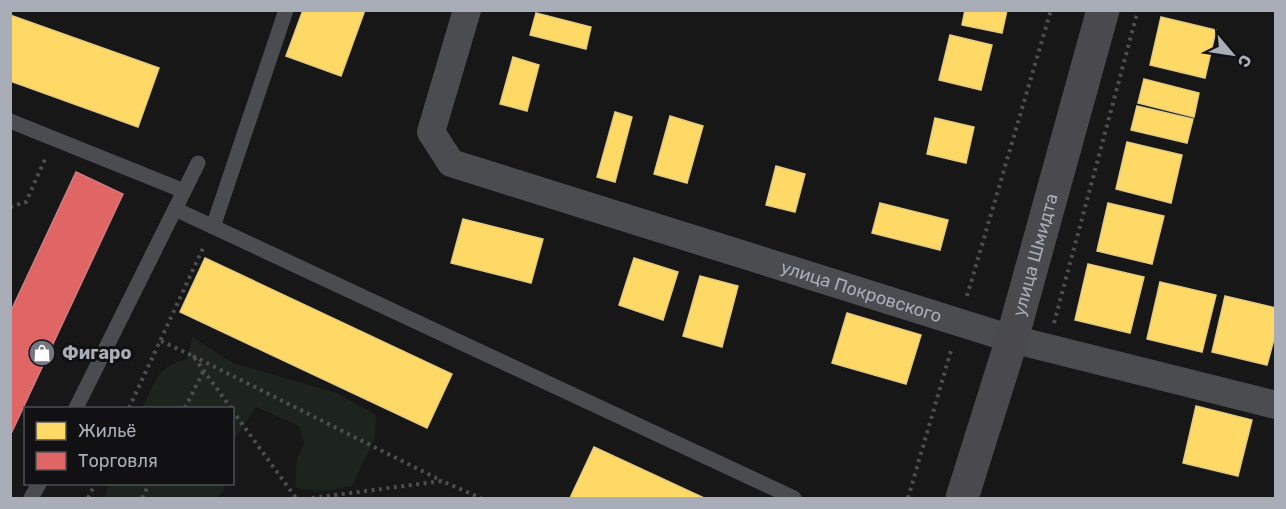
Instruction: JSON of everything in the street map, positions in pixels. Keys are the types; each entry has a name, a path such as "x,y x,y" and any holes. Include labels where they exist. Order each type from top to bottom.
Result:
{"main road":[{"name":"улица Шмидта","path":"962,498 1012,339 1103,10"}],"street":[{"name":"улица Покровского","path":"467,10 431,132 451,163 1012,339 1275,405"}],"lane":[{"path":"213,227 286,10"},
{"path":"10,121 184,191"},
{"path":"76,407 198,163"},
{"path":"175,209 794,498"}],"path":[{"path":"908,498 1051,10"},
{"path":"10,207 26,202 54,138"},
{"path":"129,407 213,227"},
{"path":"161,341 480,498"},
{"path":"193,356 231,407"},
{"path":"186,407 204,370"},
{"path":"234,412 296,498"},
{"path":"312,498 442,481"}],"shaded area":[{"path":"192,337 233,363 337,393 376,415 375,438 352,486 323,491 295,488 297,459 304,443 299,426 256,407 234,440 234,407 142,407 163,371 187,359"},
{"path":"109,485 225,485 223,492 217,498 104,498"}],"building: Жильё":[{"path":"303,10 365,10 341,76 286,56"},
{"path":"965,10 1007,10 1002,33 962,25"},
{"path":"536,13 591,27 586,49 530,35"},
{"path":"10,15 159,68 138,127 10,81"},
{"path":"1161,17 1216,30 1205,78 1150,65"},
{"path":"950,35 992,45 981,90 939,80"},
{"path":"513,57 539,65 527,111 500,104"},
{"path":"1144,79 1199,93 1194,117 1138,103"},
{"path":"1137,106 1193,119 1187,143 1131,130"},
{"path":"615,112 632,117 615,182 597,177"},
{"path":"670,116 703,126 687,183 654,174"},
{"path":"935,118 974,127 966,163 927,154"},
{"path":"1127,142 1182,155 1171,203 1116,189"},
{"path":"776,166 805,174 795,212 766,205"},
{"path":"880,203 948,220 940,250 872,233"},
{"path":"1108,203 1164,216 1152,264 1097,251"},
{"path":"463,219 543,239 531,283 451,263"},
{"path":"205,258 452,374 427,428 180,312"},
{"path":"634,258 678,272 663,320 619,305"},
{"path":"1088,264 1144,277 1130,333 1075,320"},
{"path":"700,276 738,286 722,347 683,336"},
{"path":"1160,282 1216,295 1202,352 1147,339"},
{"path":"1225,296 1276,308 1276,332 1267,365 1212,352"},
{"path":"847,313 921,335 906,384 832,363"},
{"path":"1196,406 1252,420 1238,476 1183,463"},
{"path":"594,447 704,498 570,498"}],"building: Торговля":[{"path":"76,172 123,194 10,436 10,313"}],"place":[{"name":"Фигаро","path":"42,353"}]}
